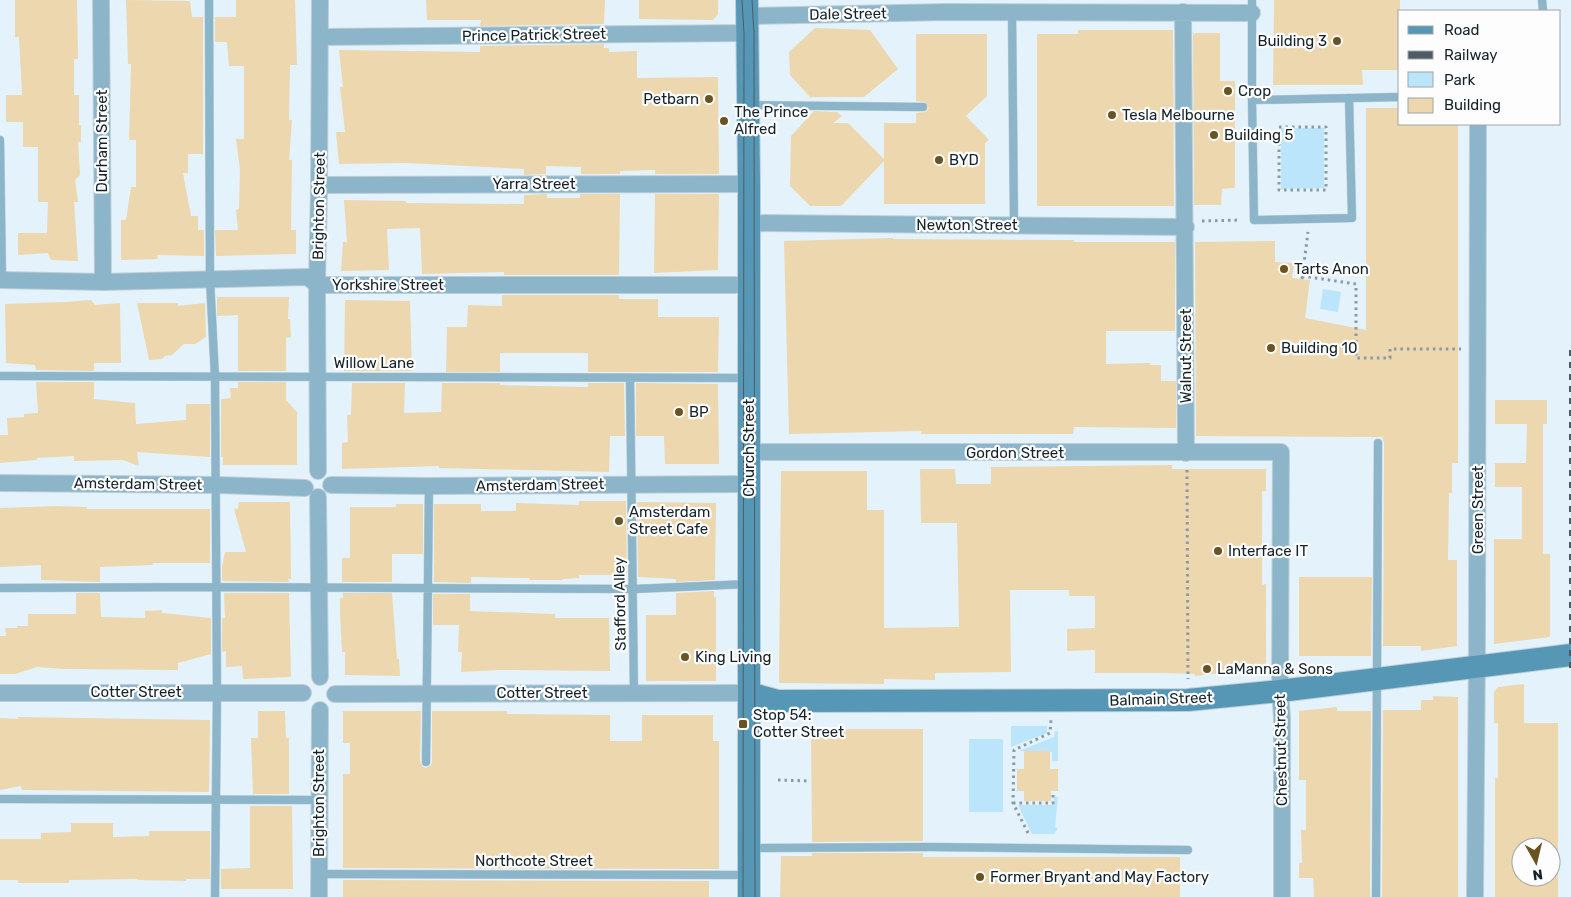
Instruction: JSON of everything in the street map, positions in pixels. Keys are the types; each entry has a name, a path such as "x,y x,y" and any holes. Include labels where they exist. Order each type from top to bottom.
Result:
{"main road":[{"name":"Church Street","path":"748,16 749,897"},
{"name":"Balmain Street","path":"748,693 778,700 1188,700 1280,691 1571,655"}],"street":[{"name":"Durham Street","path":"101,0 103,282"},
{"name":"Brighton Street","path":"318,471 317,285 320,185 320,0"},
{"name":"Dale Street","path":"748,16 948,9 1012,12 1046,9 1183,12 1252,6"},
{"name":"Walnut Street","path":"1183,12 1186,225 1186,453"},
{"name":"Prince Patrick Street","path":"320,37 748,16"},
{"name":"Green Street","path":"1475,897 1478,125"},
{"name":"Yarra Street","path":"320,185 749,184"},
{"name":"Newton Street","path":"749,223 1014,226 1186,225"},
{"name":"Yorkshire Street","path":"1,280 103,282 308,277 317,285 749,285"},
{"name":"Gordon Street","path":"749,452 1281,452"},
{"name":"Chestnut Street","path":"1281,452 1280,691 1282,718 1282,897"},
{"path":"312,492 325,495 331,485 326,474 318,471 308,476 312,492 319,588 320,677"},
{"name":"Amsterdam Street","path":"0,483 216,485 312,492"},
{"name":"Amsterdam Street","path":"331,485 749,484"},
{"path":"320,677 329,680 335,689 334,698 329,706 320,710 314,709 306,703 303,693 306,683 320,677"},
{"name":"Cotter Street","path":"0,693 303,693"},
{"name":"Cotter Street","path":"335,694 748,693"},
{"name":"Brighton Street","path":"319,897 320,710"}],"lane":[{"path":"208,0 210,280 215,377 216,485 215,897"},
{"path":"1252,6 1254,220 1352,218 1349,98"},
{"path":"1012,12 1014,226"},
{"path":"1252,100 1398,96"},
{"path":"749,105 923,107"},
{"path":"0,140 1,280"},
{"name":"Willow Lane","path":"0,376 749,378"},
{"name":"Stafford Alley","path":"630,378 634,693"},
{"path":"1376,897 1378,443"},
{"path":"426,762 429,486"},
{"path":"0,588 634,589 748,584"},
{"path":"0,799 319,800"},
{"path":"749,848 930,847 1188,850"},
{"name":"Northcote Street","path":"319,874 749,875"}],"path":[{"path":"1279,127 1326,127 1326,190 1279,190 1279,127"},
{"path":"1310,219 1302,277 1356,284 1356,358 1390,358 1390,349 1462,349"},
{"path":"1186,225 1254,220"},
{"path":"1186,453 1188,700"},
{"path":"1028,833 1013,802 1014,750 1050,733 1051,720"},
{"path":"778,780 810,781"},
{"path":"1013,802 1053,803 1053,794 1056,794"}],"green space":[{"path":"1281,128 1324,128 1324,188 1281,189"},
{"path":"1323,289 1341,292 1338,312 1320,309"},
{"path":"1011,726 1047,726 1047,733 1011,747"},
{"path":"1055,731 1058,731 1058,761 1052,761 1052,752 1019,751 1054,737"},
{"path":"969,739 1003,739 1003,812 969,812"},
{"path":"1054,797 1058,797 1055,827 1058,828 1054,834 1032,834 1018,805 1054,805"}],"building":[{"path":"15,0 77,0 78,59 74,59 74,95 79,95 81,142 78,142 80,175 75,180 78,202 74,202 78,261 51,260 48,253 18,255 18,233 47,233 48,202 38,202 38,147 23,147 23,122 6,122 6,95 22,95 19,37 15,37"},
{"path":"126,0 190,1 192,17 203,17 203,154 188,154 188,173 183,173 191,216 198,216 198,230 204,230 204,256 157,255 158,259 121,260 121,220 126,220 131,187 136,187 136,140 129,140 131,64 128,64"},
{"path":"236,0 295,0 297,65 290,65 289,120 292,120 289,160 292,160 291,230 296,230 296,254 216,256 215,230 238,230 236,210 239,209 240,170 236,139 244,139 244,66 229,66 227,42 215,42 215,17 236,17"},
{"path":"426,0 605,0 604,24 480,26 481,20 427,20"},
{"path":"639,0 718,0 718,14 713,20 639,19"},
{"name":"Building 3","path":"1274,0 1400,0 1400,10 1398,10 1398,70 1362,70 1363,85 1273,85"},
{"path":"815,28 870,30 898,69 864,97 810,97 790,75 789,52"},
{"name":"Tesla Melbourne","path":"1078,30 1173,30 1174,206 1037,206 1037,34 1078,34"},
{"name":"Building 5","path":"1193,33 1220,33 1220,81 1235,81 1235,188 1222,189 1221,205 1194,205"},
{"path":"916,34 987,34 987,96 966,116 989,140 985,143 985,204 884,204 884,161 841,206 810,206 790,186 791,136 814,111 837,112 842,116 833,123 848,123 884,159 884,123 916,123 916,113 925,112 929,108 925,102 916,101"},
{"path":"604,44 604,48 609,48 609,52 637,51 637,78 718,77 719,174 655,174 655,170 620,171 620,174 581,174 581,167 546,166 546,174 524,175 524,169 407,163 339,164 336,132 345,132 340,87 343,87 339,50 480,52 480,46"},
{"path":"1366,108 1398,108 1398,125 1458,125 1458,463 1452,463 1452,493 1449,493 1448,560 1457,560 1457,646 1421,651 1421,646 1383,646 1384,443 1382,437 1196,436 1195,242 1275,241 1275,262 1294,263 1292,278 1310,280 1305,318 1366,330"},
{"path":"547,194 547,198 580,198 580,194 620,194 619,275 504,275 504,272 422,274 420,228 387,229 389,270 341,271 343,242 347,242 344,200 406,201 406,203 524,204 524,195"},
{"path":"655,194 719,194 718,270 654,273"},
{"path":"893,238 1175,242 1175,331 1106,331 1106,364 1150,363 1150,365 1161,365 1161,381 1176,381 1176,428 1074,427 1073,434 921,434 921,431 789,434 784,241"},
{"path":"502,295 619,295 619,299 658,299 658,317 719,317 718,372 588,372 588,353 500,353 500,372 446,372 447,327 467,327 468,305 502,306"},
{"path":"217,297 289,297 288,319 290,319 291,337 286,338 286,371 238,371 238,315 217,316"},
{"path":"91,300 95,305 120,303 121,363 94,363 94,371 36,370 35,365 6,363 5,304"},
{"path":"345,300 410,301 412,371 344,371"},
{"path":"137,303 178,303 178,306 205,303 206,337 195,344 184,344 172,355 165,356 162,359 149,360"},
{"path":"36,382 94,382 94,399 135,403 136,424 186,420 186,404 210,404 210,457 137,452 139,466 123,460 74,461 74,456 0,463 0,435 8,435 7,418 24,417 24,414 38,413"},
{"path":"238,382 286,382 286,400 297,412 297,465 223,465 223,457 221,457 221,399 231,398 230,388 238,388"},
{"path":"352,383 405,383 404,413 441,412 442,383 500,383 500,385 588,387 588,383 624,383 625,436 610,436 609,472 439,468 439,466 342,469 342,443 348,442 347,415 351,415"},
{"name":"BP","path":"636,383 718,384 719,464 665,464 664,436 636,436"},
{"path":"1495,400 1547,400 1547,424 1543,424 1543,554 1550,554 1550,637 1494,644 1494,539 1522,539 1522,487 1495,487 1495,463 1526,463 1527,424 1495,424"},
{"path":"1172,465 1172,469 1266,469 1266,491 1262,491 1262,585 1266,584 1266,668 1195,676 1195,674 1166,673 1095,673 1095,650 1067,651 1067,629 1095,628 1095,596 1069,596 1069,590 1010,590 1011,672 935,673 935,680 884,679 884,684 779,683 781,471 867,471 867,510 884,510 884,628 959,627 957,523 921,523 920,469 955,469 956,484 991,484 991,467"},
{"path":"579,501 626,501 627,577 612,578 612,575 579,575 579,578 562,580 529,580 530,578 471,577 471,583 434,582 434,504 481,504 481,511 516,511 516,503 579,505"},
{"path":"239,502 290,502 291,579 288,579 289,582 222,581 225,552 246,552 234,509 238,509"},
{"path":"637,502 716,503 715,580 676,582 676,579 638,577"},
{"path":"396,504 423,504 423,554 392,554 392,582 342,582 342,558 350,558 350,507 396,507"},
{"path":"87,507 87,509 210,509 210,563 153,563 152,565 100,567 100,582 41,580 41,565 0,567 0,508"},
{"path":"1299,577 1372,577 1371,656 1299,656"},
{"path":"714,591 714,597 716,597 716,681 646,681 646,615 676,615 676,593"},
{"path":"76,593 100,593 101,617 145,618 145,611 162,610 162,613 211,618 211,654 178,663 178,670 37,667 15,674 0,674 0,636 6,636 5,628 28,626 28,614 76,614"},
{"path":"224,593 289,593 291,677 243,679 242,666 226,667 226,651 222,652 222,618 225,618"},
{"path":"343,593 392,593 400,676 345,675 345,652 342,652 340,613 340,598 343,598"},
{"path":"433,594 470,594 470,611 555,614 555,618 609,618 610,671 499,670 461,672 462,652 458,652 459,625 433,625"},
{"path":"1524,684 1524,723 1558,723 1558,837 1511,837 1511,887 1558,887 1558,897 1495,897 1495,778 1498,778 1498,723 1494,723 1494,692 1498,687"},
{"path":"1433,696 1458,697 1458,897 1382,897 1383,710 1421,710 1421,700 1433,700"},
{"path":"1337,707 1337,711 1371,711 1370,897 1314,897 1313,878 1299,878 1299,863 1302,863 1301,830 1306,830 1306,780 1299,780 1299,711"},
{"path":"258,711 285,711 286,738 289,738 289,794 253,794 251,738 258,738"},
{"path":"343,711 421,711 420,762 426,768 432,762 432,711 507,711 507,714 610,715 610,741 642,741 642,715 713,715 713,741 719,741 719,869 343,868 343,774 350,774 350,743 343,743"},
{"path":"18,717 210,720 209,792 22,790 21,786 0,790 0,718 18,719"},
{"path":"811,729 923,729 923,841 812,842"},
{"path":"1024,751 1050,751 1050,769 1058,769 1058,791 1051,791 1051,801 1024,801 1024,791 1017,791 1017,769 1024,769"},
{"path":"250,806 292,806 293,889 221,889 221,869 250,868"},
{"path":"71,823 113,823 113,837 149,836 149,831 210,831 210,879 186,879 186,881 137,879 69,880 69,883 18,883 18,880 0,880 0,839 41,839 41,833 71,832"},
{"name":"Former Bryant and May Factory","path":"812,853 923,853 923,857 1180,857 1180,897 780,897 781,856 812,856"},
{"path":"343,880 709,881 709,897 343,897"}],"tram line":[{"path":"742,0 744,33 743,897"},
{"path":"752,0 754,33 755,897"}],"railway":[{"path":"1571,350 1571,673"}],"place":[{"name":"Building 3","path":"1337,41"},
{"name":"Crop","path":"1228,91"},
{"name":"Petbarn","path":"709,99"},
{"name":"Tesla Melbourne","path":"1112,115"},
{"name":"The Prince Alfred","path":"724,121"},
{"name":"Building 5","path":"1214,135"},
{"name":"BYD","path":"939,160"},
{"name":"Tarts Anon","path":"1284,269"},
{"name":"Building 10","path":"1271,348"},
{"name":"BP","path":"679,412"},
{"name":"Amsterdam Street Cafe","path":"619,521"},
{"name":"Interface IT","path":"1218,551"},
{"name":"King Living","path":"685,657"},
{"name":"LaManna & Sons","path":"1207,669"},
{"name":"Stop 54: Cotter Street","path":"743,724"},
{"name":"Former Bryant and May Factory","path":"980,877"}]}
